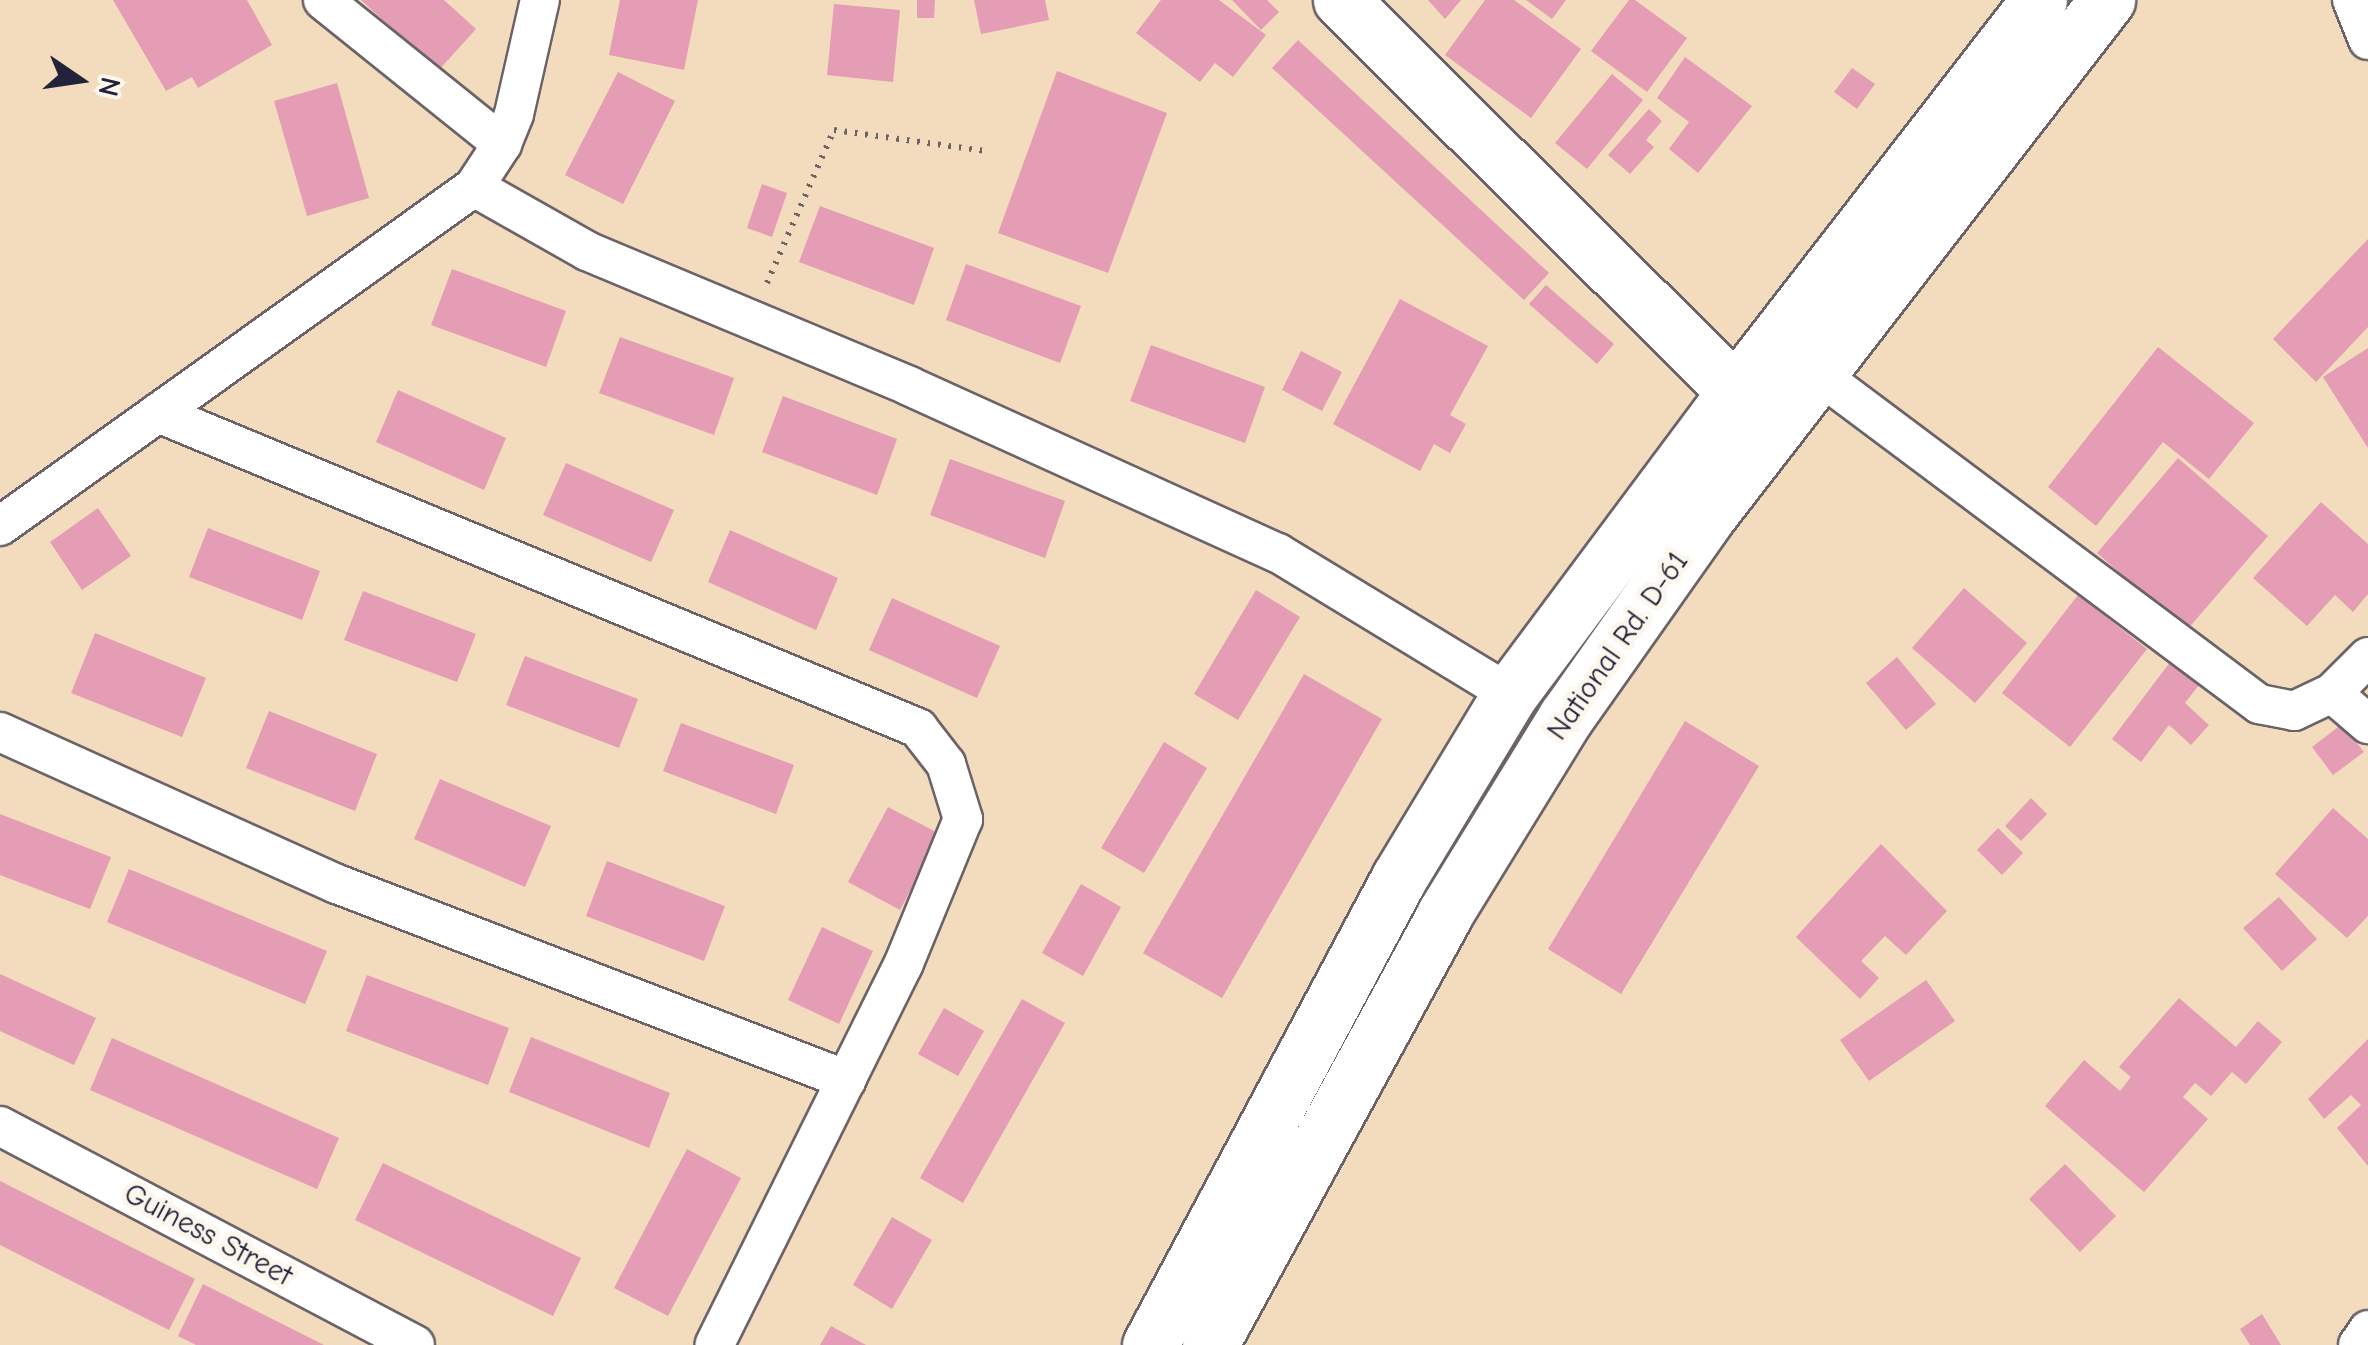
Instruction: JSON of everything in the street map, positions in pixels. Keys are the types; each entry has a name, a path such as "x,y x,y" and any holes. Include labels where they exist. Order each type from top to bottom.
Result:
{"main road":[{"path":"1341,0 1774,430"},
{"name":"National Rd. D-61","path":"1150,1345 1398,878 1510,694 1735,392 2038,0"},
{"name":"National Rd. D-61","path":"1210,1345 1444,915 1556,734 1707,517 2107,0"}],"street":[{"path":"323,0 502,144"},
{"path":"0,526 474,187 502,144 540,0"},
{"path":"2352,0 2368,40"},
{"path":"474,187 587,251 752,318 1278,554 1510,694"},
{"path":"1818,374 2258,704 2294,711 2332,693 2368,657"},
{"path":"158,413 918,728 946,764 963,819 903,965 714,1345"},
{"path":"2332,693 2368,724"},
{"path":"0,732 336,884 847,1080"},
{"name":"Guiness Street","path":"0,1126 415,1345"},
{"path":"2358,1345 2368,1330"}],"path":[{"path":"752,318 834,130 985,151"}],"building":[{"path":"113,0 247,0 272,45 198,88 192,77 166,91"},
{"path":"361,0 444,0 476,29 438,71"},
{"path":"620,0 698,0 684,70 609,55"},
{"path":"917,0 935,0 934,18 917,18"},
{"path":"974,0 1045,0 1049,20 981,34"},
{"path":"1161,0 1219,0 1266,35 1233,77 1215,63 1200,82 1136,33"},
{"path":"1232,0 1267,0 1279,12 1261,30"},
{"path":"1428,0 1461,0 1445,19"},
{"path":"1485,0 1514,0 1581,49 1531,118 1445,55"},
{"path":"1526,0 1566,0 1552,19"},
{"path":"1629,0 1635,0 1687,38 1647,92 1591,51"},
{"path":"834,4 900,10 893,82 827,75"},
{"path":"1298,40 1549,273 1524,300 1272,68"},
{"path":"1685,57 1752,106 1698,173 1669,149 1689,122 1657,98"},
{"path":"1852,68 1875,84 1857,109 1834,92"},
{"path":"1057,71 1167,113 1108,273 998,233"},
{"path":"618,72 675,101 623,204 565,175"},
{"path":"1612,74 1643,100 1587,169 1555,143"},
{"path":"337,83 369,198 307,216 274,101"},
{"path":"1649,109 1662,121 1646,140 1654,147 1630,174 1608,155"},
{"path":"762,184 787,193 772,237 747,228"},
{"path":"820,206 934,248 914,305 799,262"},
{"path":"2368,239 2368,327 2316,382 2273,339"},
{"path":"966,264 1081,306 1060,363 946,320"},
{"path":"452,269 566,311 546,367 431,325"},
{"path":"1546,285 1614,344 1597,364 1529,304"},
{"path":"1400,299 1488,346 1450,415 1466,424 1450,453 1434,444 1420,471 1333,424"},
{"path":"620,337 734,378 714,435 599,393"},
{"path":"1151,345 1265,387 1245,443 1130,401"},
{"path":"2158,347 2254,423 2209,479 2163,442 2096,526 2048,487"},
{"path":"2368,348 2368,448 2323,377"},
{"path":"1301,351 1342,372 1322,411 1282,390"},
{"path":"398,390 506,438 484,490 376,442"},
{"path":"783,396 897,439 877,495 762,452"},
{"path":"2178,458 2268,536 2186,631 2097,553"},
{"path":"950,459 1065,501 1045,558 930,515"},
{"path":"566,463 674,510 651,562 543,515"},
{"path":"2321,502 2368,544 2368,594 2353,612 2335,595 2307,626 2253,578"},
{"path":"98,508 131,556 82,590 50,542"},
{"path":"208,528 320,571 302,620 189,577"},
{"path":"730,530 838,578 816,630 708,582"},
{"path":"1964,588 2027,643 1975,703 1912,648"},
{"path":"1256,590 1300,617 1238,720 1194,694"},
{"path":"363,591 476,634 457,682 344,640"},
{"path":"2078,595 2147,649 2070,747 2002,693"},
{"path":"892,598 1000,646 977,698 869,650"},
{"path":"95,633 206,678 182,737 71,693"},
{"path":"2177,653 2206,676 2185,703 2209,725 2191,745 2169,725 2141,762 2112,739"},
{"path":"525,656 638,699 619,748 506,705"},
{"path":"1897,657 1936,704 1906,730 1866,683"},
{"path":"1304,674 1382,719 1222,998 1143,953"},
{"path":"269,711 377,754 355,811 246,768"},
{"path":"1685,721 1759,766 1621,994 1548,949"},
{"path":"681,723 794,765 776,814 663,771"},
{"path":"2342,724 2364,752 2333,775 2312,747"},
{"path":"1164,742 1207,768 1144,873 1101,848"},
{"path":"440,779 551,826 525,887 414,839"},
{"path":"2031,798 2047,814 2021,841 2005,826"},
{"path":"888,807 940,834 900,910 848,882"},
{"path":"2333,808 2368,839 2368,916 2347,938 2275,874"},
{"path":"0,814 111,857 90,909 0,875"},
{"path":"1998,828 2023,853 2002,875 1977,850"},
{"path":"1881,844 1947,911 1906,955 1885,936 1861,961 1879,978 1860,999 1796,937"},
{"path":"607,861 725,906 704,961 586,916"},
{"path":"129,869 327,951 305,1004 107,922"},
{"path":"1081,884 1121,907 1083,976 1042,953"},
{"path":"2279,897 2317,939 2282,971 2243,928"},
{"path":"822,927 873,951 839,1024 788,1000"},
{"path":"0,974 96,1018 74,1065 0,1031"},
{"path":"367,975 509,1028 488,1085 346,1031"},
{"path":"1926,980 1955,1021 1869,1081 1840,1040"},
{"path":"2179,998 2236,1047 2258,1021 2282,1042 2246,1084 2232,1072 2211,1096 2195,1083 2183,1097 2208,1119 2144,1192 2045,1106 2084,1060 2120,1091 2131,1077 2119,1067"},
{"path":"1022,999 1065,1023 963,1203 920,1178"},
{"path":"944,1008 984,1031 958,1076 918,1054"},
{"path":"531,1037 670,1093 649,1148 509,1092"},
{"path":"112,1038 339,1138 317,1189 90,1090"},
{"path":"2368,1039 2368,1166 2337,1128 2361,1105 2351,1095 2324,1119 2308,1099"},
{"path":"687,1149 741,1178 668,1316 614,1288"},
{"path":"383,1163 581,1258 553,1316 355,1220"},
{"path":"2065,1164 2116,1216 2080,1252 2029,1199"},
{"path":"0,1181 195,1279 169,1330 0,1245"},
{"path":"892,1217 932,1240 892,1309 853,1285"},
{"path":"203,1284 324,1345 196,1345 178,1336"},
{"path":"2262,1314 2281,1345 2250,1345 2240,1329"},
{"path":"831,1326 866,1345 820,1345"}]}
